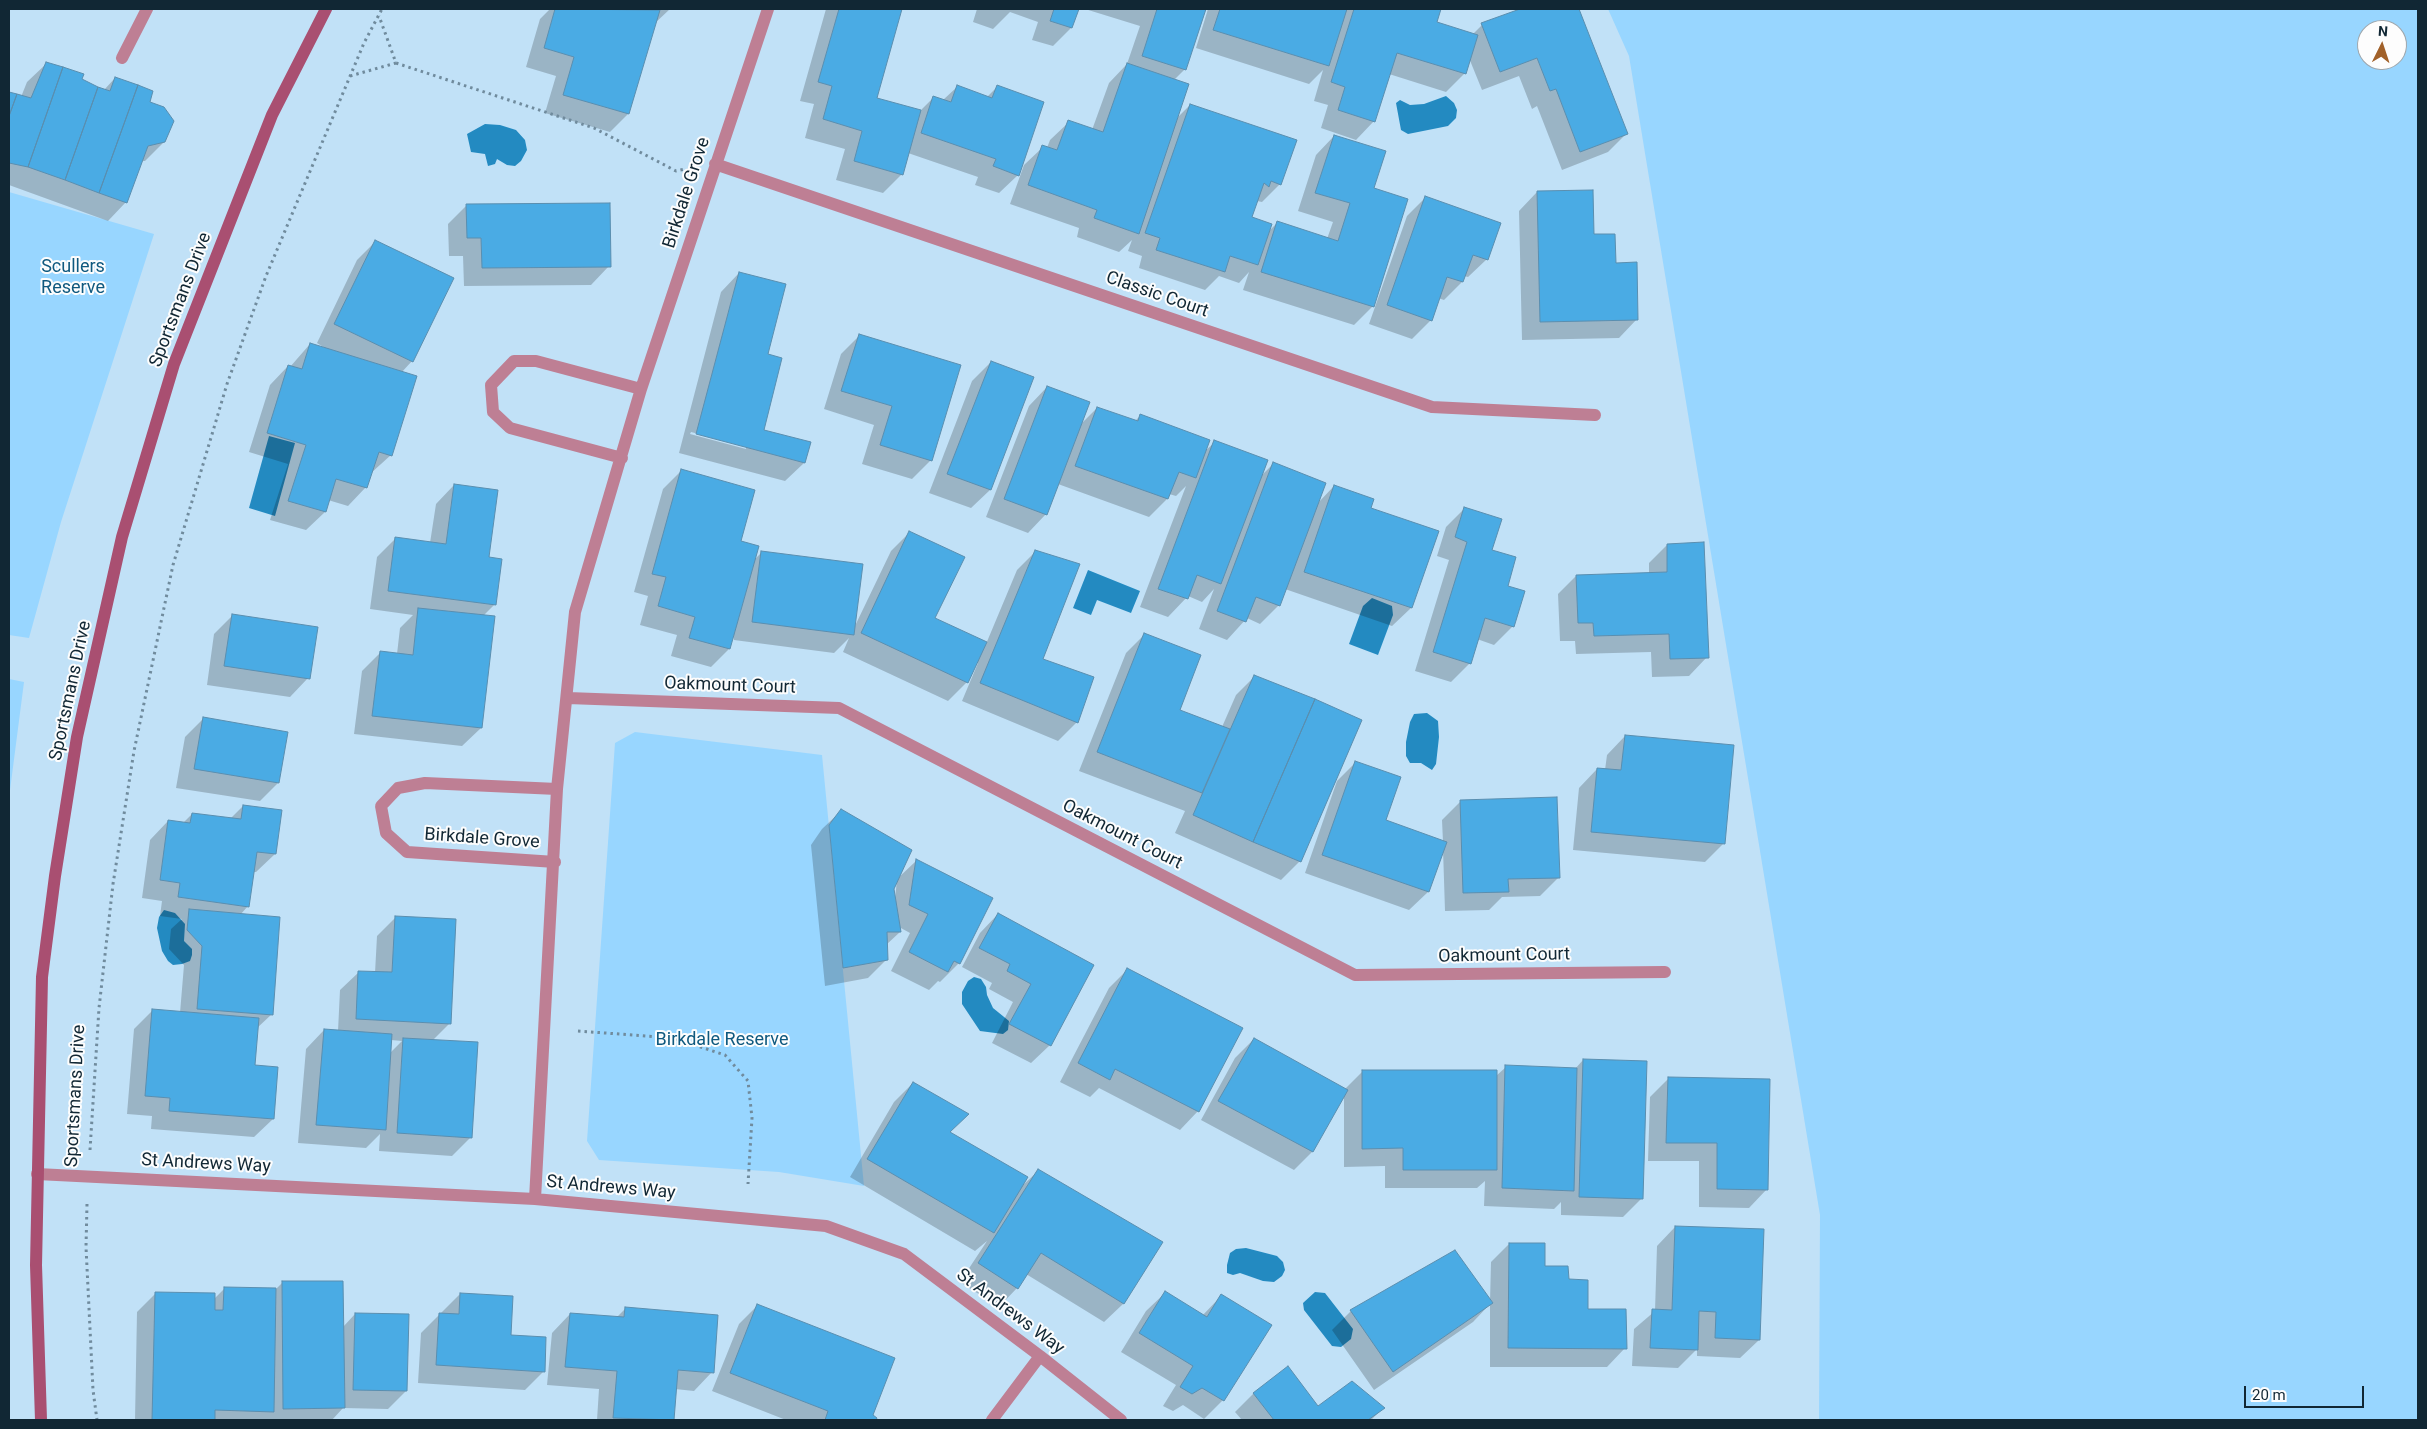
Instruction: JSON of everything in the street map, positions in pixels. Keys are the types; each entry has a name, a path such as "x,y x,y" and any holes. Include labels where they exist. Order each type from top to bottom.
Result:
{"street":[{"path":"122,58 147,9"},
{"name":"Sportsmans Drive","path":"41,1420 36,1265 36,1174 42,977 55,876 78,737 122,537 174,364 272,115 326,9"},
{"name":"Birkdale Grove","path":"536,1199 555,862 557,790 568,698 575,612 641,389 768,9"},
{"name":"Classic Court","path":"715,164 1432,407 1596,416"},
{"path":"622,458 510,428 494,412 491,385 514,360 536,361 641,389"},
{"name":"Oakmount Court","path":"568,698 839,708 1354,975 1665,972"},
{"name":"Birkdale Grove","path":"555,862 407,852 386,833 381,806 398,788 425,783 557,790"},
{"name":"St Andrews Way","path":"36,1174 88,1175 536,1199 826,1226 904,1254 1040,1356 1121,1420"},
{"path":"992,1420 1040,1356"}],"path":[{"name":"Sportsmans Drive","path":"98,1420 93,1390 86,1247 88,1175 99,1008 113,884 134,751 173,565 230,375 266,276 350,76 382,9"},
{"path":"378,16 396,63"},
{"path":"350,76 396,63 594,128 676,171 715,164"},
{"path":"578,1030 673,1038 725,1055 748,1081 752,1118 748,1184"}],"green space":[{"path":"1608,9 2418,9 2418,1420 1819,1420 1820,1215 1629,56"},
{"name":"Scullers Reserve","path":"9,192 154,234 61,522 29,638 9,635"},
{"path":"9,679 24,682 9,798"},
{"name":"Birkdale Reserve","path":"635,732 822,755 864,1186 779,1172 599,1160 587,1141 615,743"}],"shaded area":[{"path":"1446,96 1454,103 1457,110 1456,118 1448,126 1408,134 1401,130 1396,103 1400,100 1410,105 1424,104"},
{"path":"485,124 500,125 516,130 525,140 527,150 521,161 515,166 507,165 497,159 495,164 488,166 485,154 471,152 467,134"},
{"path":"269,436 295,443 275,516 249,508"},
{"path":"1088,570 1140,591 1131,613 1097,600 1091,615 1073,608"},
{"path":"1372,598 1392,606 1393,615 1378,655 1349,644 1363,606"},
{"path":"1427,713 1438,721 1439,737 1436,764 1432,770 1421,763 1410,763 1406,756 1406,742 1410,722 1414,714"},
{"path":"164,910 175,913 185,924 184,941 192,949 190,961 173,965 162,951 157,928 159,917"},
{"path":"974,977 981,979 986,987 987,995 993,1008 1009,1021 1008,1030 1003,1034 980,1031 962,1004 962,992 968,981"},
{"path":"1246,1248 1277,1256 1283,1262 1285,1270 1282,1276 1274,1282 1263,1281 1240,1273 1233,1275 1227,1273 1230,1253 1236,1249"},
{"path":"1315,1292 1325,1293 1353,1329 1351,1339 1341,1347 1332,1346 1304,1310 1303,1303"}],"building":[{"path":"555,9 660,10 629,114 563,95 574,57 544,48"},
{"path":"839,9 902,9 877,98 921,110 903,175 854,161 862,131 823,119 832,86 818,82"},
{"path":"1054,9 1079,9 1072,28 1050,21"},
{"path":"1157,9 1206,9 1186,70 1142,56"},
{"path":"1220,9 1347,9 1329,66 1213,30"},
{"path":"1354,9 1441,9 1437,22 1478,35 1466,74 1397,53 1375,122 1338,110 1345,87 1331,82"},
{"path":"1520,9 1579,9 1628,134 1580,152 1556,89 1550,91 1537,58 1500,72 1481,23"},
{"path":"46,62 63,67 28,167 9,163 9,116 17,94 31,98"},
{"path":"1127,63 1189,84 1139,234 1094,218 1097,210 1028,185 1042,145 1057,150 1068,120 1103,132"},
{"path":"63,67 84,74 82,79 98,87 65,180 28,167"},
{"path":"115,77 138,85 99,193 65,180 98,87 110,91"},
{"path":"138,85 153,91 150,102 164,107 174,121 165,142 148,146 127,203 99,193"},
{"path":"957,85 992,98 997,85 1044,102 1019,176 993,166 996,159 921,133 933,96 951,102"},
{"path":"9,92 17,94 9,116"},
{"path":"1190,104 1297,140 1281,185 1271,181 1269,187 1264,183 1252,217 1272,224 1258,265 1230,256 1225,272 1156,250 1160,238 1145,233"},
{"path":"1334,135 1386,151 1374,188 1408,199 1374,307 1261,272 1277,221 1338,241 1350,203 1315,193"},
{"path":"1593,190 1594,234 1615,234 1616,263 1637,262 1638,320 1540,322 1537,191"},
{"path":"1425,196 1501,223 1488,260 1473,255 1463,282 1447,277 1432,321 1387,305"},
{"path":"610,203 611,267 482,268 481,238 467,238 466,204"},
{"path":"375,240 454,278 413,362 334,324"},
{"path":"739,272 786,284 768,354 782,358 764,430 811,442 805,463 696,434"},
{"path":"859,334 961,365 932,461 880,445 892,406 841,391"},
{"path":"310,343 417,376 392,456 379,452 367,488 336,479 326,512 288,501 306,445 267,433 288,365 302,369"},
{"path":"991,361 1034,377 991,490 947,474"},
{"path":"1047,386 1090,402 1047,515 1004,499"},
{"path":"1097,407 1138,421 1140,414 1210,440 1196,478 1179,472 1168,499 1075,466"},
{"path":"1214,440 1268,460 1221,584 1197,575 1188,599 1158,589"},
{"path":"1273,462 1326,483 1280,606 1256,597 1246,622 1217,611"},
{"path":"681,469 755,490 741,541 759,546 730,649 689,638 695,617 658,606 666,577 652,574"},
{"path":"454,484 498,490 489,557 502,559 496,605 388,591 395,537 446,544"},
{"path":"1334,485 1374,499 1371,508 1439,531 1412,608 1304,572"},
{"path":"1464,507 1502,519 1492,550 1516,557 1508,586 1525,591 1514,627 1485,618 1471,664 1433,652 1467,542 1455,537"},
{"path":"909,531 965,557 935,618 987,642 968,683 861,633"},
{"path":"1704,542 1709,658 1670,659 1669,634 1594,636 1593,623 1578,623 1576,575 1667,572 1667,544"},
{"path":"1035,550 1080,564 1043,659 1094,677 1078,723 980,683"},
{"path":"761,551 863,564 854,635 752,622"},
{"path":"418,608 495,616 482,728 372,716 380,651 413,655"},
{"path":"232,614 318,627 310,679 224,666"},
{"path":"1144,633 1201,655 1180,710 1230,729 1202,793 1097,752"},
{"path":"1254,675 1315,699 1253,842 1193,815"},
{"path":"1315,699 1362,720 1301,862 1253,842"},
{"path":"203,717 288,732 279,783 194,769"},
{"path":"1625,735 1734,745 1725,844 1591,832 1597,768 1621,770"},
{"path":"1355,761 1401,777 1386,820 1447,842 1429,892 1322,855"},
{"path":"1557,797 1560,878 1508,879 1509,892 1463,893 1460,800"},
{"path":"243,805 282,810 276,854 257,852 249,907 178,897 180,883 160,880 168,820 190,823 192,813 241,819"},
{"path":"841,809 912,850 894,889 901,932 887,932 888,960 843,968 829,825"},
{"path":"916,859 993,898 960,964 954,961 948,972 909,952 928,914 909,905"},
{"path":"189,909 280,917 273,1015 197,1009 202,946 187,930"},
{"path":"998,913 1094,965 1051,1046 1009,1024 1031,984 1007,971 1010,964 979,948"},
{"path":"395,916 456,919 451,1024 356,1019 358,971 392,972"},
{"path":"1127,968 1243,1028 1199,1112 1115,1069 1110,1080 1078,1063"},
{"path":"152,1009 259,1018 255,1065 278,1067 274,1119 169,1111 170,1098 145,1096"},
{"path":"324,1029 392,1034 386,1130 316,1125"},
{"path":"403,1038 478,1042 472,1138 397,1133"},
{"path":"1254,1038 1348,1090 1313,1152 1218,1101"},
{"path":"1583,1059 1647,1061 1643,1199 1579,1197"},
{"path":"1505,1065 1577,1068 1574,1191 1502,1188"},
{"path":"1362,1070 1497,1070 1497,1170 1403,1170 1403,1148 1362,1149"},
{"path":"1668,1077 1770,1079 1768,1190 1717,1189 1717,1143 1666,1143"},
{"path":"913,1082 969,1114 950,1132 1028,1177 994,1233 867,1159"},
{"path":"1038,1169 1163,1242 1124,1304 1041,1253 1018,1289 978,1263"},
{"path":"1675,1226 1764,1229 1760,1340 1715,1338 1716,1312 1699,1311 1698,1350 1650,1348 1652,1309 1672,1310"},
{"path":"1509,1243 1545,1243 1545,1266 1568,1266 1569,1279 1588,1280 1588,1309 1626,1309 1627,1349 1508,1348"},
{"path":"1455,1250 1493,1303 1393,1372 1350,1310"},
{"path":"282,1281 343,1281 345,1408 283,1409"},
{"path":"224,1287 276,1288 274,1412 215,1410 215,1420 152,1420 155,1292 215,1293 215,1310 223,1310"},
{"path":"1165,1291 1207,1317 1221,1294 1272,1325 1224,1401 1202,1388 1192,1394 1180,1387 1193,1366 1139,1333"},
{"path":"460,1293 513,1296 511,1335 546,1337 545,1372 436,1365 439,1313 459,1314"},
{"path":"757,1304 895,1358 873,1415 877,1418 876,1420 825,1420 828,1411 730,1373"},
{"path":"625,1307 718,1315 714,1373 678,1370 674,1420 613,1418 617,1371 565,1367 570,1313 624,1317"},
{"path":"355,1313 409,1314 407,1391 353,1390"},
{"path":"1288,1366 1318,1406 1352,1381 1385,1408 1368,1420 1274,1420 1253,1393"}]}
